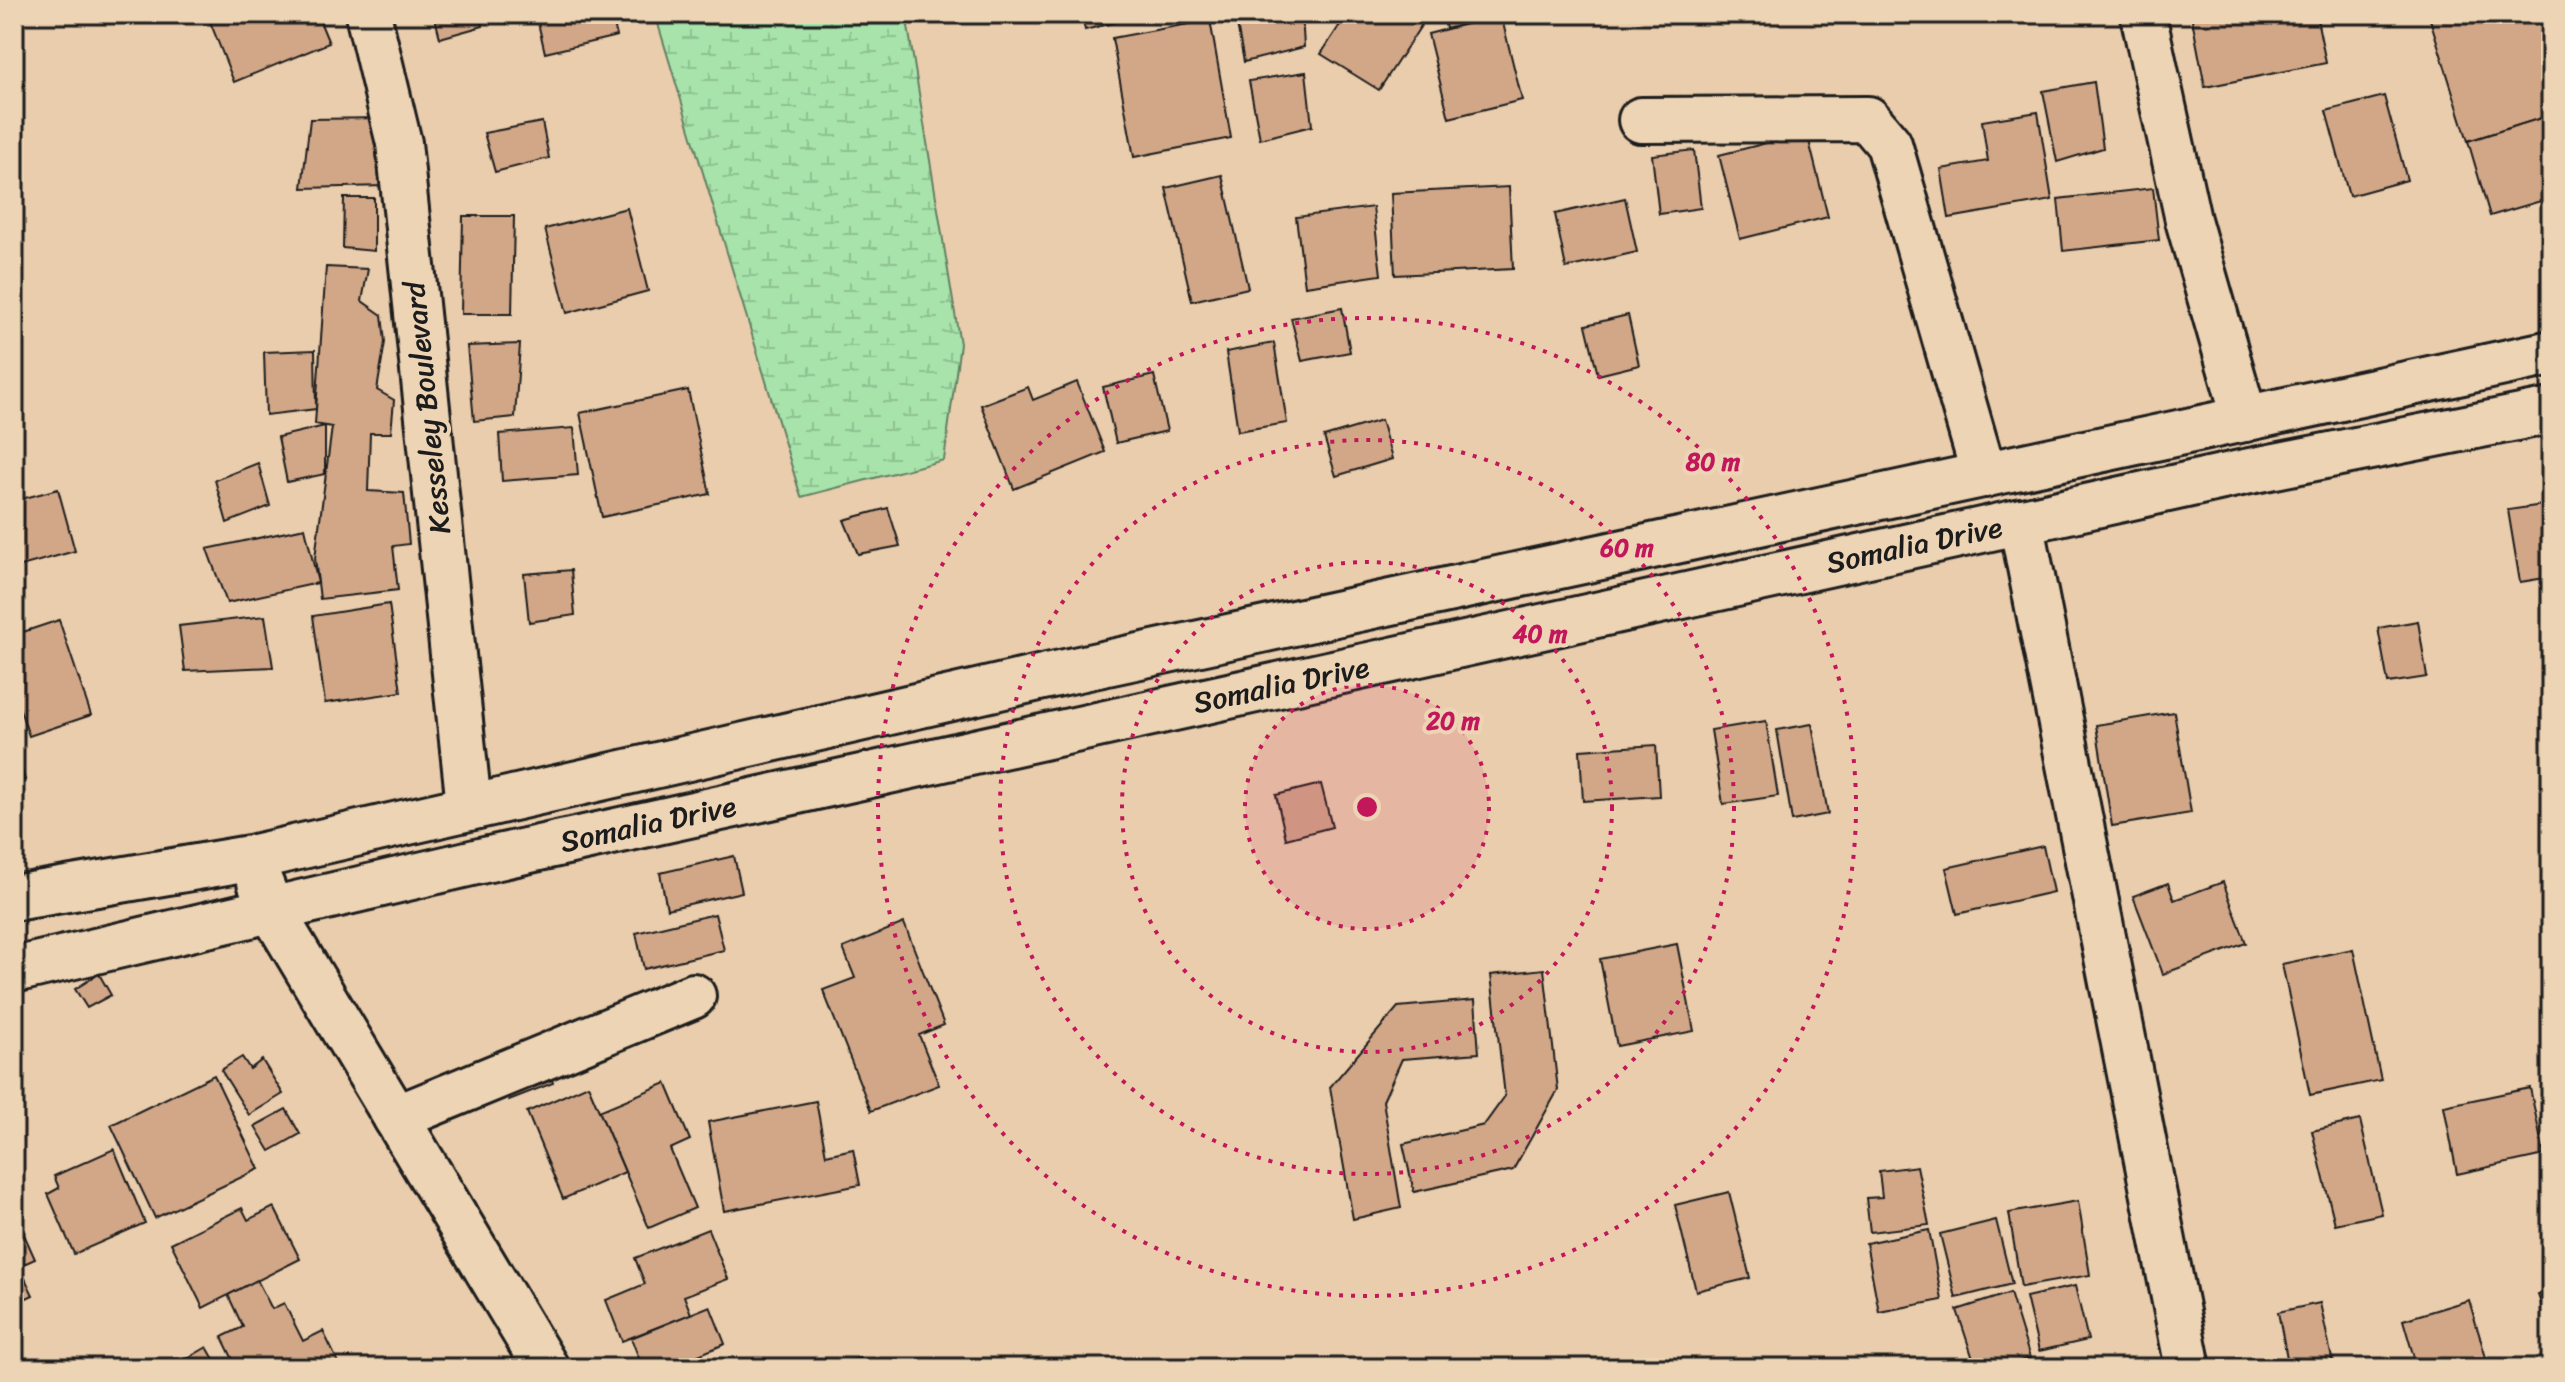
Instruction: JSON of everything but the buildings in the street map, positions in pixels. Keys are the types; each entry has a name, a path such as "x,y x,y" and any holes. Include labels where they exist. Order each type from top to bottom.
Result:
{"main road":[{"name":"Kesseley Boulevard","path":"368,14 399,143 469,806"},
{"path":"2143,14 2188,220 2245,419"},
{"path":"1641,120 1868,119 1889,144 1984,475"},
{"name":"Somalia Drive","path":"14,898 250,858 1080,669 2551,353"},
{"name":"Somalia Drive","path":"14,970 271,909 2021,521 2245,472 2551,411"},
{"path":"2021,521 2188,1368"},
{"path":"250,858 271,909 546,1368"},
{"path":"396,1118 693,996"}],"green space":[{"path":"655,14 906,14 960,344 944,460 801,497"}]}
